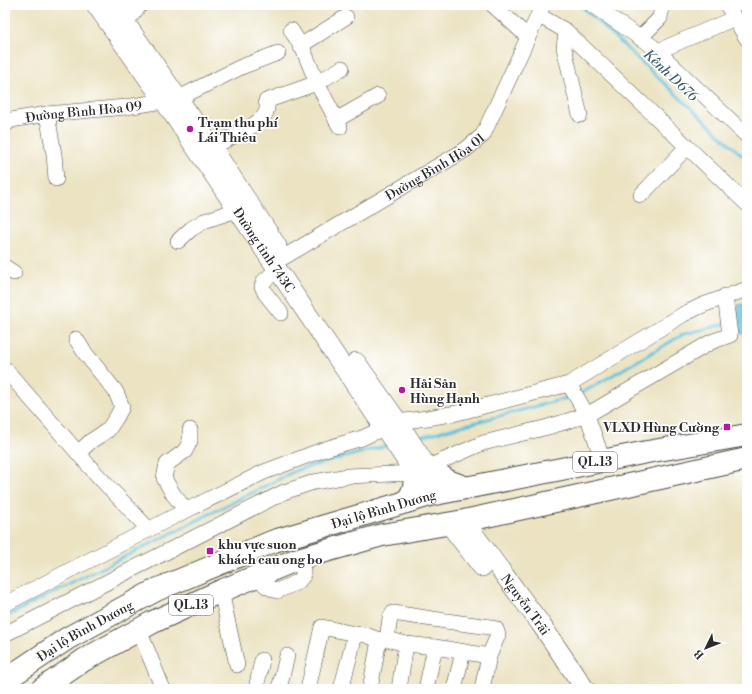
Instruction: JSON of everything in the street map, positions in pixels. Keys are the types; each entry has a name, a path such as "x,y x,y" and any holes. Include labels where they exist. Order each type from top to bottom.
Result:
{"highway":[{"name":"Đại lộ Bình Dương","path":"5,680 68,638 156,590 274,541 437,494 747,435"},
{"name":"Đại lộ Bình Dương","path":"45,689 84,660 153,622 221,591 298,559 382,535 456,522 747,459"},
{"path":"405,502 414,490 421,470 467,488"},
{"path":"437,494 456,522"}],"main road":[{"name":"Đường tỉnh 743C","path":"96,5 212,147 278,264"},
{"name":"Đường tỉnh 743C","path":"113,5 126,22 237,210 278,264 391,424 437,494"},
{"name":"Nguyễn Trãi","path":"456,522 572,689"},
{"name":"Nguyễn Trãi","path":"456,522 540,623 585,689"}],"street":[{"path":"126,22 140,5"},
{"path":"493,5 528,37"},
{"path":"592,5 658,51 747,136"},
{"path":"640,38 660,18 662,5"},
{"path":"727,5 747,40"},
{"path":"541,9 566,31 687,148 746,200"},
{"name":"Đường Bình Hòa 01","path":"282,313 265,293 262,286 264,281 278,264 465,150 483,134 541,9"},
{"path":"300,46 346,17"},
{"path":"658,51 728,21"},
{"path":"291,30 338,123 378,96"},
{"path":"566,31 564,48 580,115"},
{"name":"Đường Bình Hòa 09","path":"5,125 11,120 47,114 126,107 172,99 241,67 278,53"},
{"path":"212,147 248,128 261,119 267,109 266,101 317,83 342,68"},
{"path":"47,114 54,154 56,179"},
{"path":"641,195 687,148"},
{"path":"178,241 191,229 204,221 237,210"},
{"path":"5,604 148,529 264,472 325,449 362,438 391,424 457,413 569,384 684,314 725,296 747,289"},
{"path":"5,634 284,492 314,482 348,476 421,470 483,443 548,427 587,415 711,342 730,335 725,296"},
{"path":"76,340 116,392 122,407 108,430 91,441 78,453"},
{"path":"5,369 93,471 128,506 148,529"},
{"path":"569,384 587,415 604,461"},
{"path":"186,510 173,494 164,478 167,464 185,451 190,442 190,430"},
{"path":"221,591 237,665"},
{"path":"370,689 383,639 393,613 496,629 498,635 489,656 482,689"},
{"path":"308,689 322,627 406,644 489,656"},
{"path":"139,630 163,689"},
{"path":"340,689 355,634"},
{"path":"399,689 406,644"},
{"path":"426,689 435,647"},
{"path":"454,689 463,652"},
{"path":"279,689 287,656"},
{"path":"256,689 262,660"}],"water":[{"path":"747,303 747,334 730,333 725,308"}],"waterway":[{"name":"Kênh D676","path":"580,5 747,160"},
{"path":"580,394 684,334 725,324"},
{"path":"416,438 571,397"},
{"path":"5,617 297,470 389,445"}],"place":[{"name":"Trạm thu phí Lái Thiêu","path":"190,129"},
{"name":"Hải Sản Hùng Hạnh","path":"402,390"},
{"name":"VLXD Hùng Cường","path":"727,427"},
{"name":"khu vực suon khách cau ong bo","path":"210,551"}]}
